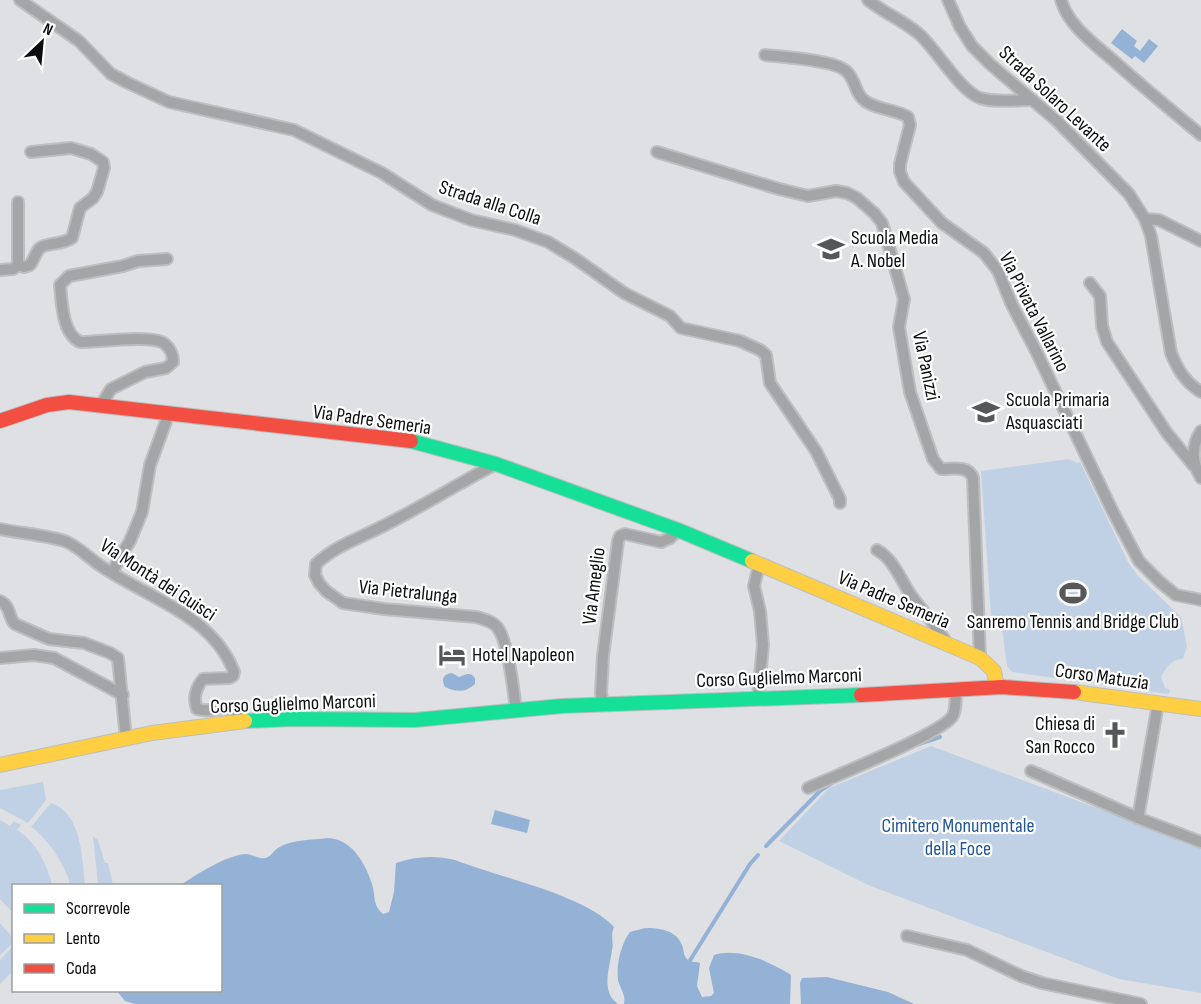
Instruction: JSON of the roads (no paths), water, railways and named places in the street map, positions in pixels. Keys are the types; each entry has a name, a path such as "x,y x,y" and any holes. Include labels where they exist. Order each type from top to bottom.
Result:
{"main road":[{"name":"Via Padre Semeria","path":"0,422 47,405 69,402 413,441 496,464 678,530 980,658"},
{"path":"980,658 994,671 997,687"},
{"name":"Corso Guglielmo Marconi","path":"0,765 187,728 244,721 329,718 441,719 516,710 603,704 997,687"},
{"name":"Corso Matuzia","path":"997,687 1083,692 1201,709"}],"street":[{"name":"Strada alla Colla","path":"20,0 79,41 111,74 128,83 169,102 294,130 381,173 438,208 471,220 516,230 548,242 576,258 624,293 670,316 681,328 740,341 760,350 766,355 770,383 816,452 840,502"},
{"path":"868,0 917,33 934,49 958,82 979,98 1000,101 1032,100"},
{"name":"Strada Solaro Levante","path":"948,0 960,27 972,46 1057,121 1129,194 1145,219 1157,265 1171,352 1186,381 1201,392"},
{"path":"1061,0 1063,8 1078,29 1201,135"},
{"name":"Via Privata Vallarino","path":"765,55 827,63 842,68 853,77 856,91 864,100 908,117 910,122 900,164 904,182 942,224 984,253 998,271 1012,305 1139,561 1176,595 1201,600"},
{"path":"18,265 30,266 39,249 44,245 63,243 72,238 79,211 97,192 104,168 103,162 98,158 71,148 31,152"},
{"name":"Via Panizzi","path":"657,152 808,196 836,191 847,193 857,198 882,223 904,299 899,327 910,392 933,459 941,470 965,469 973,478 980,658"},
{"path":"0,270 14,269 18,265 18,202"},
{"path":"1145,219 1159,220 1201,241"},
{"path":"101,405 111,389 144,372 166,368 173,362 173,356 166,344 149,339 80,342 74,339 67,328 60,285 69,276 138,261 167,259"},
{"path":"1090,283 1100,296 1102,326 1107,342 1167,433 1201,478"},
{"path":"113,573 137,527 142,512 150,465 169,413"},
{"path":"1194,466 1194,450 1201,431"},
{"name":"Via Pietralunga","path":"496,464 388,524 338,547 316,564 315,575 326,591 343,603 476,617 488,621 498,628 508,659 516,710"},
{"name":"Via Montà dei Guisci","path":"0,529 67,542 113,573 188,617 209,633 220,645 234,672 229,678 203,680 195,695 197,709 203,711 227,708 236,712 244,721"},
{"name":"Via Ameglio","path":"603,704 601,693 609,612 620,536 625,534 661,542 670,538 678,530"},
{"path":"877,550 889,559 947,644"},
{"path":"758,697 763,645 760,611 754,586 759,566"},
{"path":"0,601 7,607 11,621 15,624 44,638 84,643 118,658 126,739"},
{"path":"0,658 34,655 54,658 123,695"},
{"path":"808,788 929,734 951,719 954,714 956,690"},
{"path":"1138,818 1158,704"},
{"path":"1031,771 1138,818 1201,842"},
{"path":"907,936 967,950 1021,976 1042,983 1141,1004"}],"water":[{"path":"1122,29 1137,41 1134,46 1140,51 1149,39 1158,46 1144,63 1135,56 1132,59 1111,43"},
{"path":"452,673 459,677 471,675 475,678 475,684 460,691 445,687 444,677"},
{"path":"495,810 530,820 527,833 491,824"},
{"path":"336,839 351,847 369,876 376,904 383,914 389,912 394,892 396,863 425,857 455,860 583,905 614,927 608,986 612,999 618,1004 135,1004 125,1001 118,992 222,992 222,884 183,884 212,866 237,855 245,854 265,858 278,848 302,840"},
{"path":"645,928 662,929 672,933 682,945 687,959 700,963 697,986 702,997 711,996 714,993 709,968 714,955 733,953 754,957 791,975 790,1004 624,1004 624,994 618,980 620,955 630,932"},
{"path":"827,977 888,992 914,1004 801,1004 800,983 802,978"}],"waterway":[{"path":"916,745 940,737"},
{"path":"766,846 820,791 832,783"},
{"path":"689,962 750,864 758,855"}],"place":[{"name":"Scuola Media A. Nobel","path":"831,249"},
{"name":"Scuola Primaria Asquasciati","path":"986,412"},
{"name":"Sanremo Tennis and Bridge Club","path":"1073,593"},
{"name":"Hotel Napoleon","path":"452,655"},
{"name":"Chiesa di San Rocco","path":"1115,735"}],"park label":[{"name":"Cimitero Monumentale della Foce","path":"958,838"}]}
